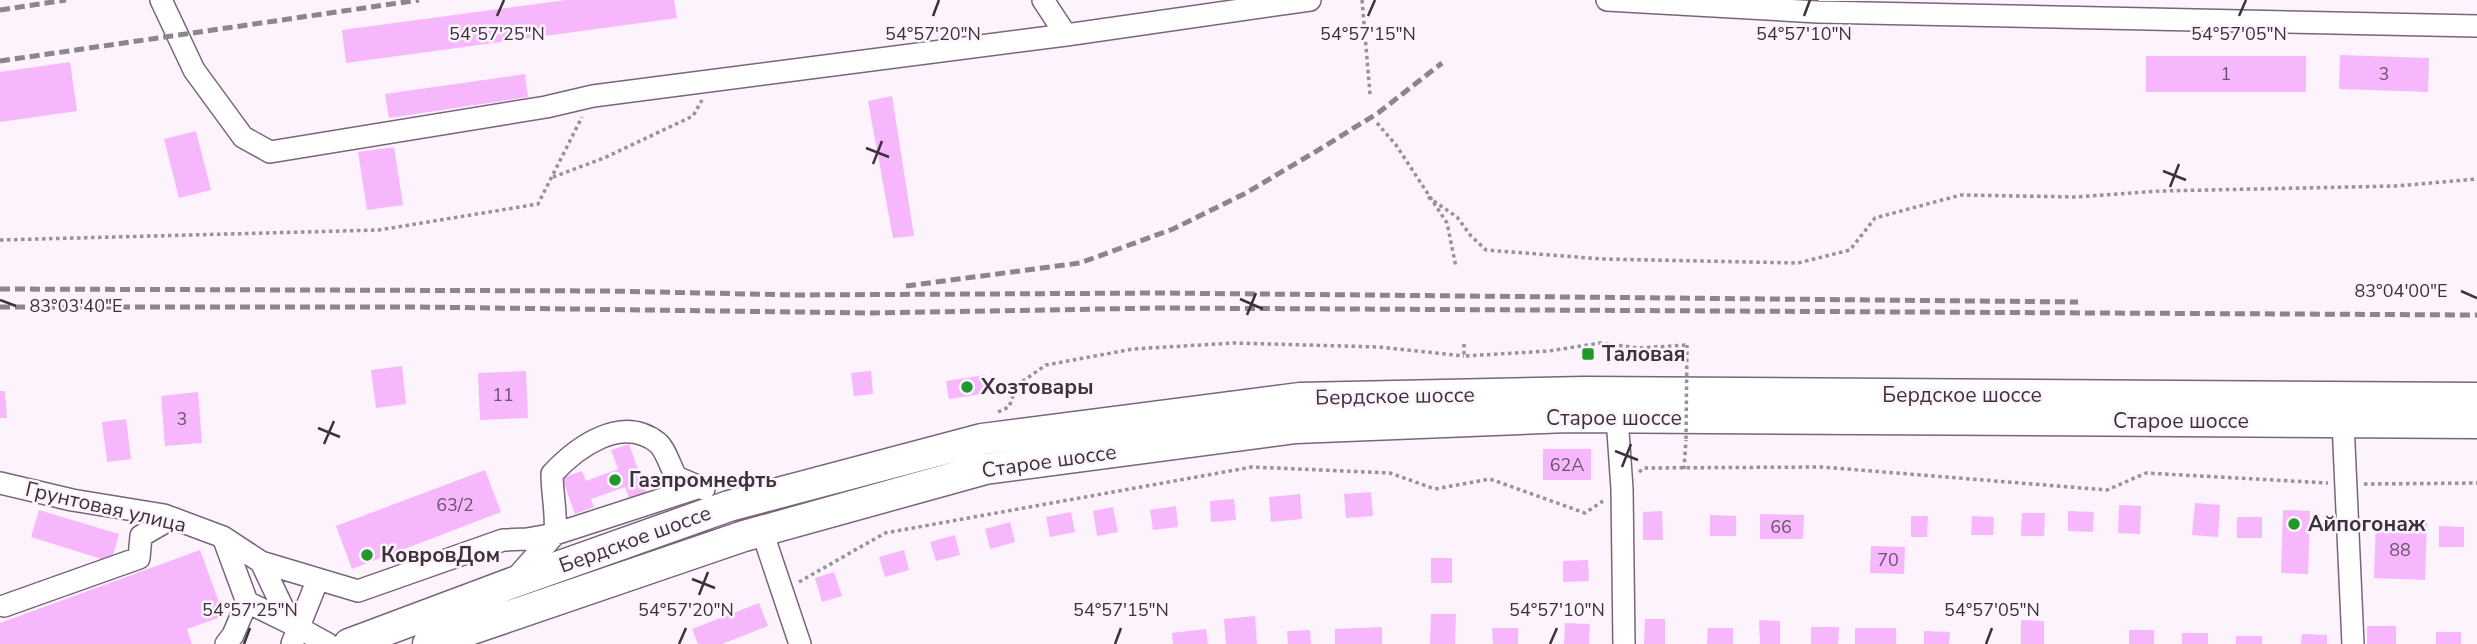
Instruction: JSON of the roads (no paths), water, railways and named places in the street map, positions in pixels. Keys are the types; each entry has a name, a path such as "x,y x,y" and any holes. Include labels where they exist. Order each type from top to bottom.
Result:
{"highway":[{"name":"Бердское шоссе","path":"349,644 729,506 982,439 1300,398 1584,392 2477,398"},
{"name":"Старое шоссе","path":"762,531 985,469 1296,428 1568,417 2477,423"},
{"name":"Бердское шоссе","path":"428,644 762,531"}],"street":[{"path":"161,0 194,69 243,137 270,152 546,107 593,96 1066,36 1310,0"},
{"path":"1043,0 1066,36"},
{"path":"1607,0 2477,26"},
{"path":"1618,417 1624,644"},
{"path":"2343,422 2353,644"},
{"path":"512,583 555,534 552,474 570,455 601,436 633,432 659,444 676,477 699,486 729,506"},
{"name":"Грунтовая улица","path":"0,483 72,500 172,518 223,537 261,562"},
{"path":"261,562 358,592 503,540 555,534 699,486"},
{"path":"4,606 139,558 141,536 172,518"},
{"path":"762,531 800,644"},
{"path":"223,537 247,602 293,631 328,644"},
{"path":"261,562 293,631"},
{"path":"293,631 318,579"},
{"path":"226,644 233,635 247,602"}],"railway":[{"path":"0,10 66,0"},
{"path":"0,61 419,0"},
{"path":"906,286 1080,263 1173,229 1246,193 1320,149 1378,113 1442,63"},
{"path":"0,289 609,291 796,295 1160,293 2078,302"},
{"path":"0,307 420,307 872,313 1159,308 2477,315"}],"place":[{"name":"Таловая","path":"1588,354"},
{"name":"Хозтовары","path":"967,387"},
{"name":"Газпромнефть","path":"615,480"},
{"name":"Айпогонаж","path":"2294,524"},
{"name":"КовровДом","path":"367,555"}]}
